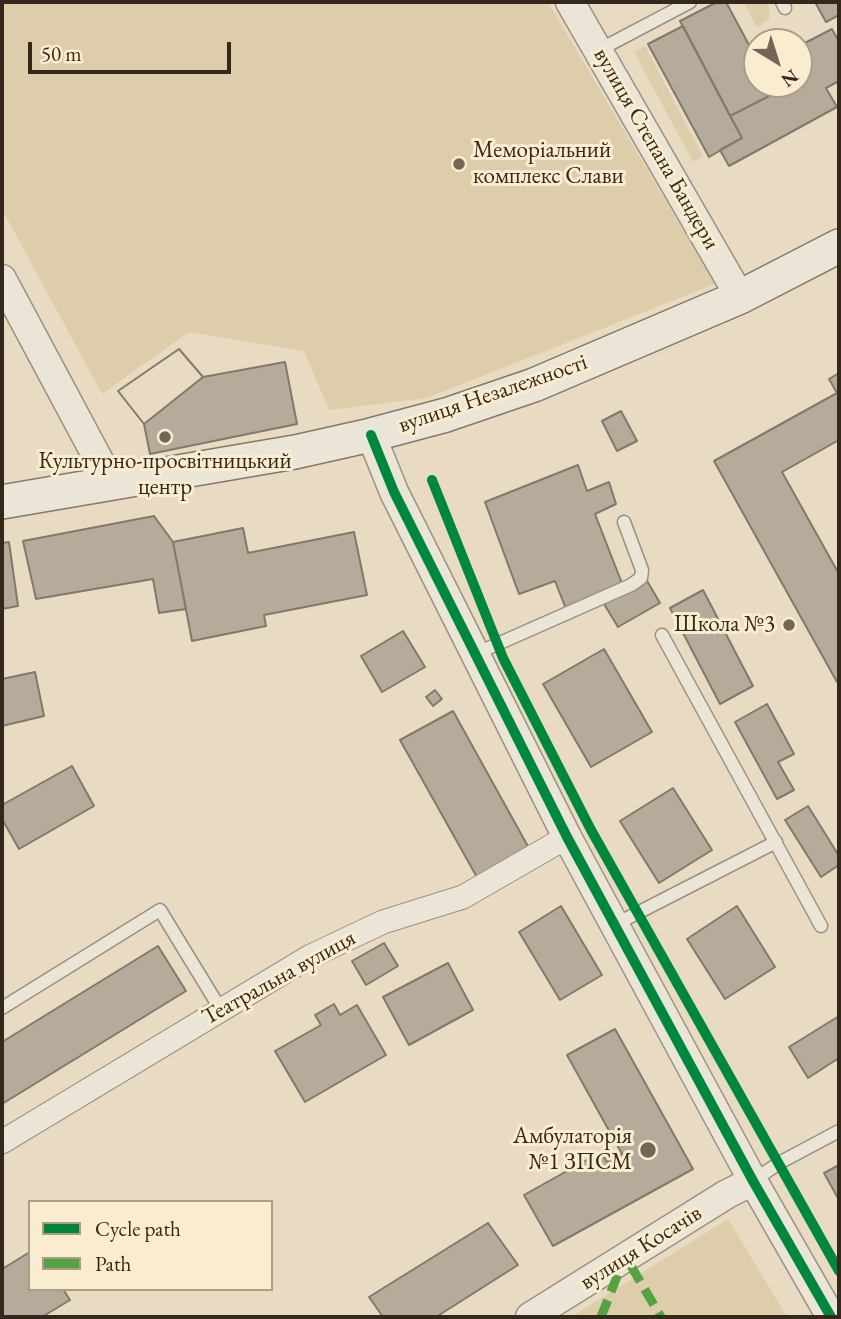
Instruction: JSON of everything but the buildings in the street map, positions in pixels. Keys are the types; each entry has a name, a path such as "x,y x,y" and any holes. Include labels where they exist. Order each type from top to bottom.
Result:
{"main road":[{"name":"вулиця Незалежності","path":"2,502 295,452 446,415 534,385 740,297 839,246"}],"street":[{"name":"вулиця Степана Бандери","path":"570,2 740,297"},
{"path":"2,279 111,483"},
{"path":"371,435 394,492 567,837 753,1181 831,1317"},
{"name":"Театральна вулиця","path":"2,1142 309,957 383,922 463,897 567,837"},
{"name":"вулиця Косачів","path":"530,1317 727,1194 753,1181"}],"lane":[{"path":"599,50 690,2"},
{"path":"475,654 631,585 641,578 642,570 624,522"},
{"path":"662,635 821,926"},
{"path":"614,925 776,842"},
{"path":"2,1008 160,910 221,1010"},
{"path":"753,1181 779,1163 839,1131"}],"shaded area":[{"path":"2,2 548,2 715,284 427,398 329,410 304,351 189,332 102,394 2,209"},
{"path":"744,2 767,2 769,19 757,28"},
{"path":"645,46 703,156 693,162 634,52"},
{"path":"728,1219 787,1317 571,1317"}],"marked path":[{"path":"631,1266 661,1317"},
{"path":"601,1317 618,1274"}],"cycle path":[{"path":"371,435 394,492 567,837 753,1181 831,1317"},
{"path":"432,480 503,658 591,830 839,1271"}],"place":[{"name":"Меморіальний комплекс Слави","path":"459,164"},
{"name":"Культурно-просвітницький центр","path":"165,437"},
{"name":"Школа №3","path":"789,625"},
{"name":"Амбулаторія №1 ЗПСМ","path":"648,1150"}]}
